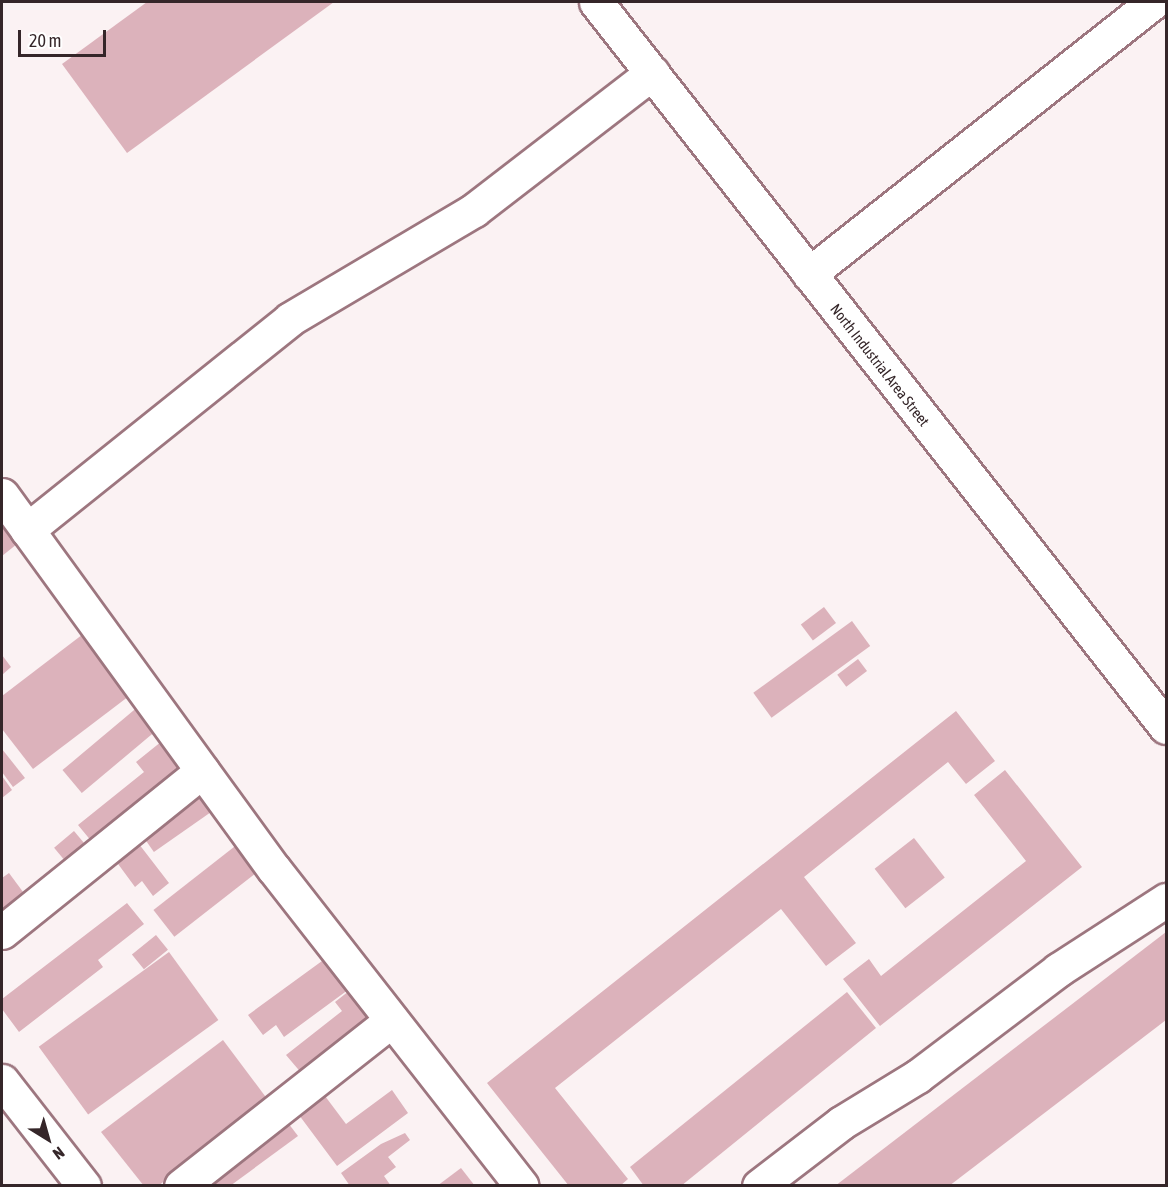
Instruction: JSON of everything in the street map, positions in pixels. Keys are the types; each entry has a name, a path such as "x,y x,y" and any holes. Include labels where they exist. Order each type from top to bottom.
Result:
{"street":[{"name":"North Industrial Area Street","path":"596,2 1167,727"},
{"path":"809,274 1154,2"},
{"path":"27,530 290,320 474,210 651,73"},
{"path":"2,495 274,869 522,1185"},
{"path":"2,932 202,771"},
{"path":"759,1185 841,1124 918,1076 1058,970 1167,900"},
{"path":"181,1185 392,1020"},
{"path":"2,1081 84,1185"}],"building":[{"path":"147,2 334,2 127,153 62,64"},
{"path":"2,524 17,544 2,556"},
{"path":"824,607 836,623 813,640 801,624"},
{"path":"852,621 870,646 772,718 753,693"},
{"path":"91,628 137,690 33,769 2,729 2,696"},
{"path":"2,655 11,667 2,675"},
{"path":"858,659 867,671 846,687 837,675"},
{"path":"146,700 165,723 82,793 63,770"},
{"path":"956,711 995,761 966,784 948,762 804,877 856,943 826,966 781,909 555,1088 628,1179 620,1186 569,1186 487,1083"},
{"path":"172,733 199,766 97,848 78,825 144,772 136,762"},
{"path":"2,749 25,778 13,787 2,772"},
{"path":"1005,770 1082,867 880,1026 843,979 869,959 881,976 1026,861 974,795"},
{"path":"2,776 12,790 2,798"},
{"path":"205,782 221,805 154,852 138,829"},
{"path":"74,831 91,851 71,868 54,848"},
{"path":"132,835 169,883 153,896 142,881 135,887 110,853"},
{"path":"248,836 269,863 174,937 153,910"},
{"path":"914,838 945,877 905,908 875,869"},
{"path":"9,873 26,896 2,914 2,878"},
{"path":"127,903 144,924 98,960 103,967 19,1032 2,1009 2,999"},
{"path":"1166,932 1166,1020 949,1186 835,1186"},
{"path":"156,935 168,950 144,969 132,955"},
{"path":"169,952 218,1020 88,1115 39,1047"},
{"path":"333,953 356,984 284,1037 276,1025 263,1035 248,1015"},
{"path":"354,987 377,1015 303,1075 286,1055 342,1011 335,1002"},
{"path":"847,992 876,1028 681,1186 644,1186 630,1167"},
{"path":"223,1040 268,1100 158,1186 144,1186 101,1132"},
{"path":"392,1090 408,1113 337,1166 299,1115 325,1096 346,1124"},
{"path":"282,1115 298,1136 230,1186 185,1186"},
{"path":"405,1133 410,1140 388,1157 396,1167 384,1176 391,1186 350,1186 341,1173 381,1144"},
{"path":"461,1168 475,1186 437,1186"}]}
